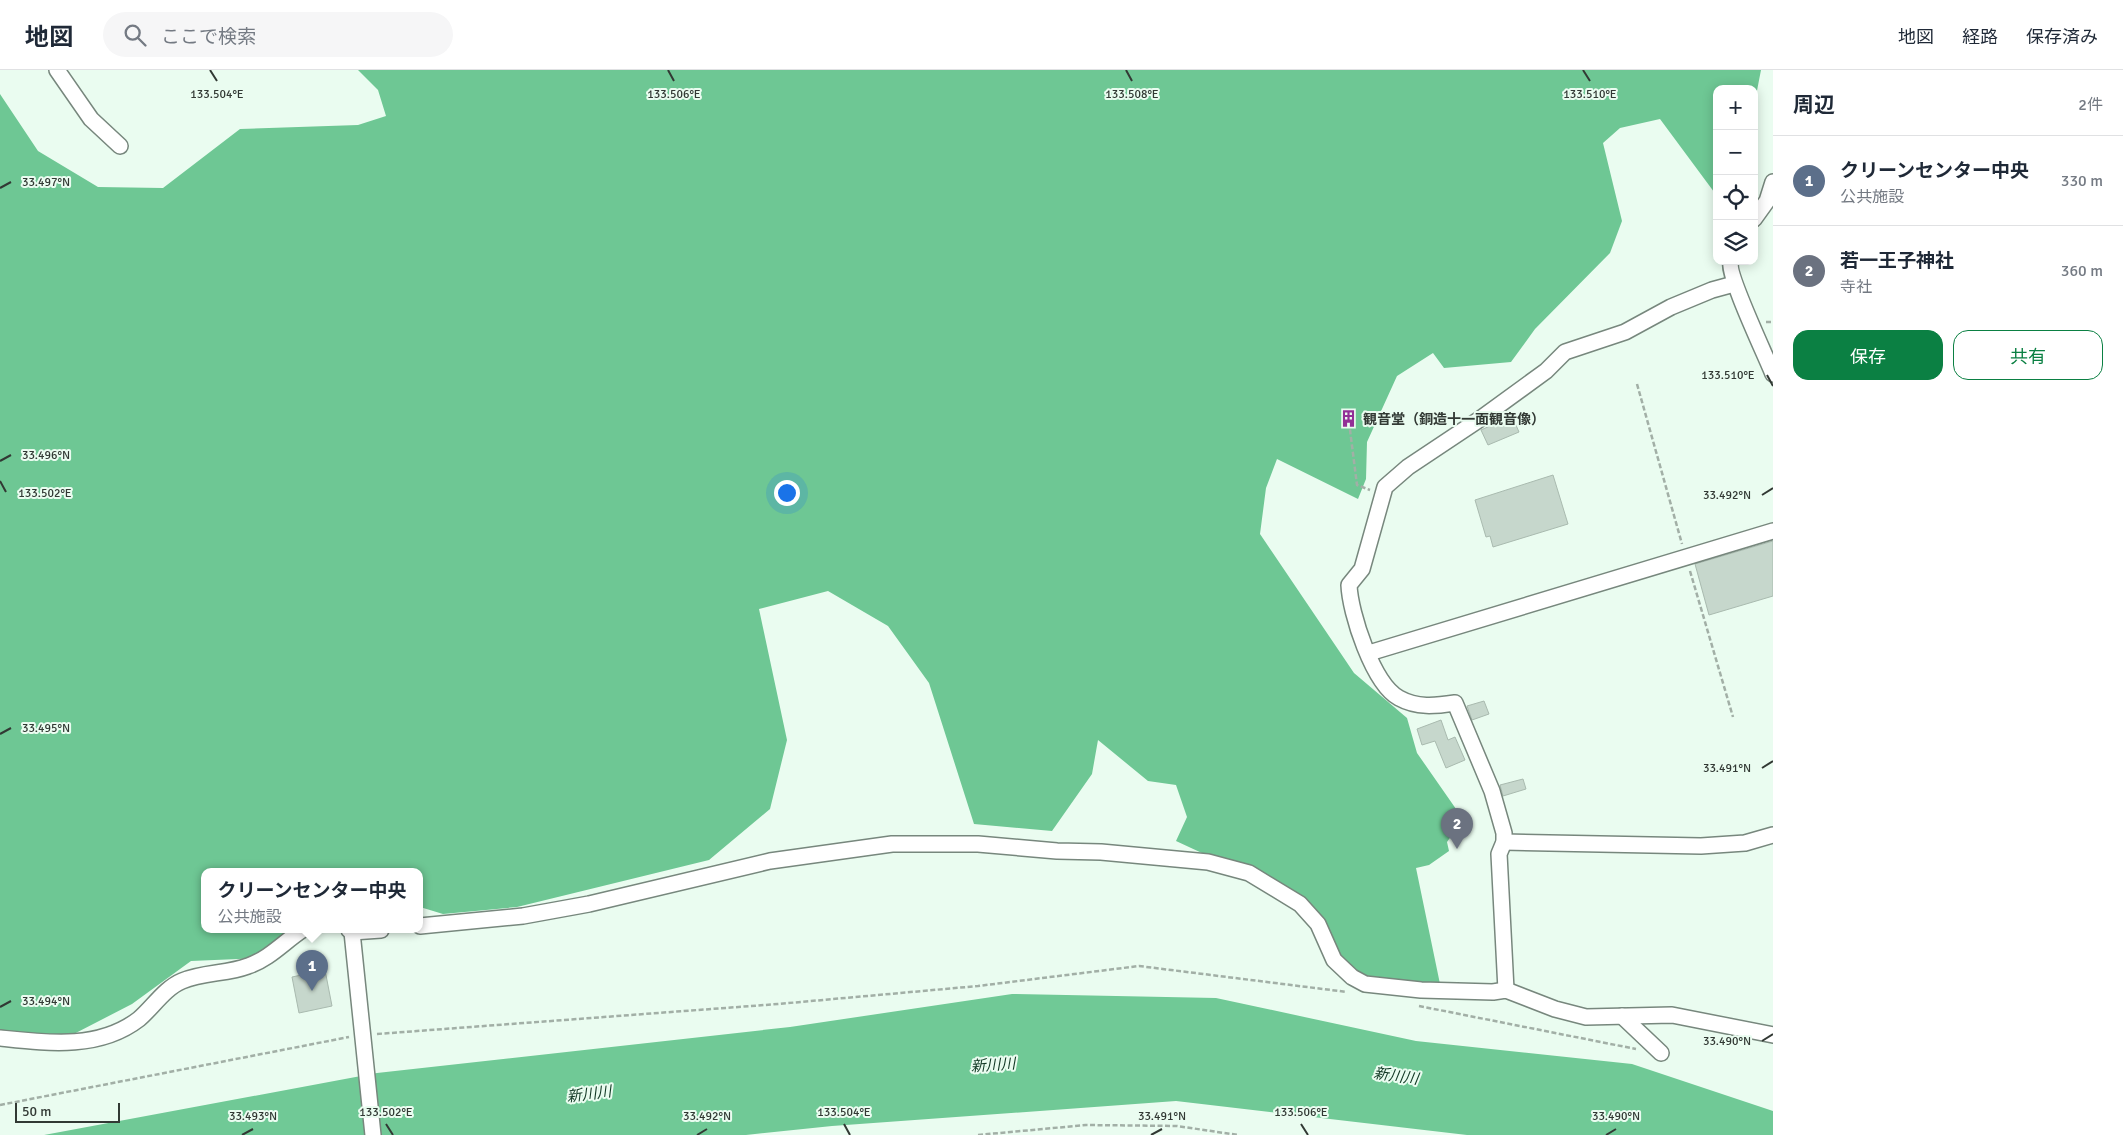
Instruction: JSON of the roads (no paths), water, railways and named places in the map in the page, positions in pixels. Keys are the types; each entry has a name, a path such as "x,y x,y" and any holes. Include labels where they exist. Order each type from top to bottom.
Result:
{"street":[{"path":"57,70 91,119 120,146"},
{"path":"1758,213 1767,201 1773,182"},
{"path":"1729,265 1734,284 1773,374"},
{"path":"1506,990 1499,854 1504,842 1504,833 1492,791 1455,703 1427,707 1398,698 1382,682 1361,638 1350,602 1348,585 1362,569 1386,486 1408,467 1546,371 1565,352 1624,332 1671,307 1712,290 1734,284"},
{"path":"1369,653 1686,559 1773,531"},
{"path":"1504,842 1702,846 1745,843 1773,835"},
{"path":"423,926 523,916 580,905 770,861 892,844 978,844 1057,851 1101,852 1208,862 1249,873 1300,904 1318,924 1334,960 1352,977 1365,984 1430,990 1493,992 1506,990 1555,1009 1586,1017 1672,1015 1773,1035"},
{"path":"0,1038 76,1043 111,1035 139,1019 180,982 205,973 248,967 269,955 298,933"},
{"path":"350,933 360,1005 373,1135"},
{"path":"1622,1016 1661,1052"}],"water":[{"name":"新川川","path":"1012,994 1216,998 1416,1041 1632,1064 1773,1111 1773,1135 1467,1135 1176,1101 832,1126 746,1135 44,1135 377,1073 790,1027"}],"place":[{"name":"観音堂（銅造十一面観音像）","path":"1349,419"},
{"name":"若一王子神社","path":"1457,849"},
{"name":"クリーンセンター中央","path":"312,991"}]}
